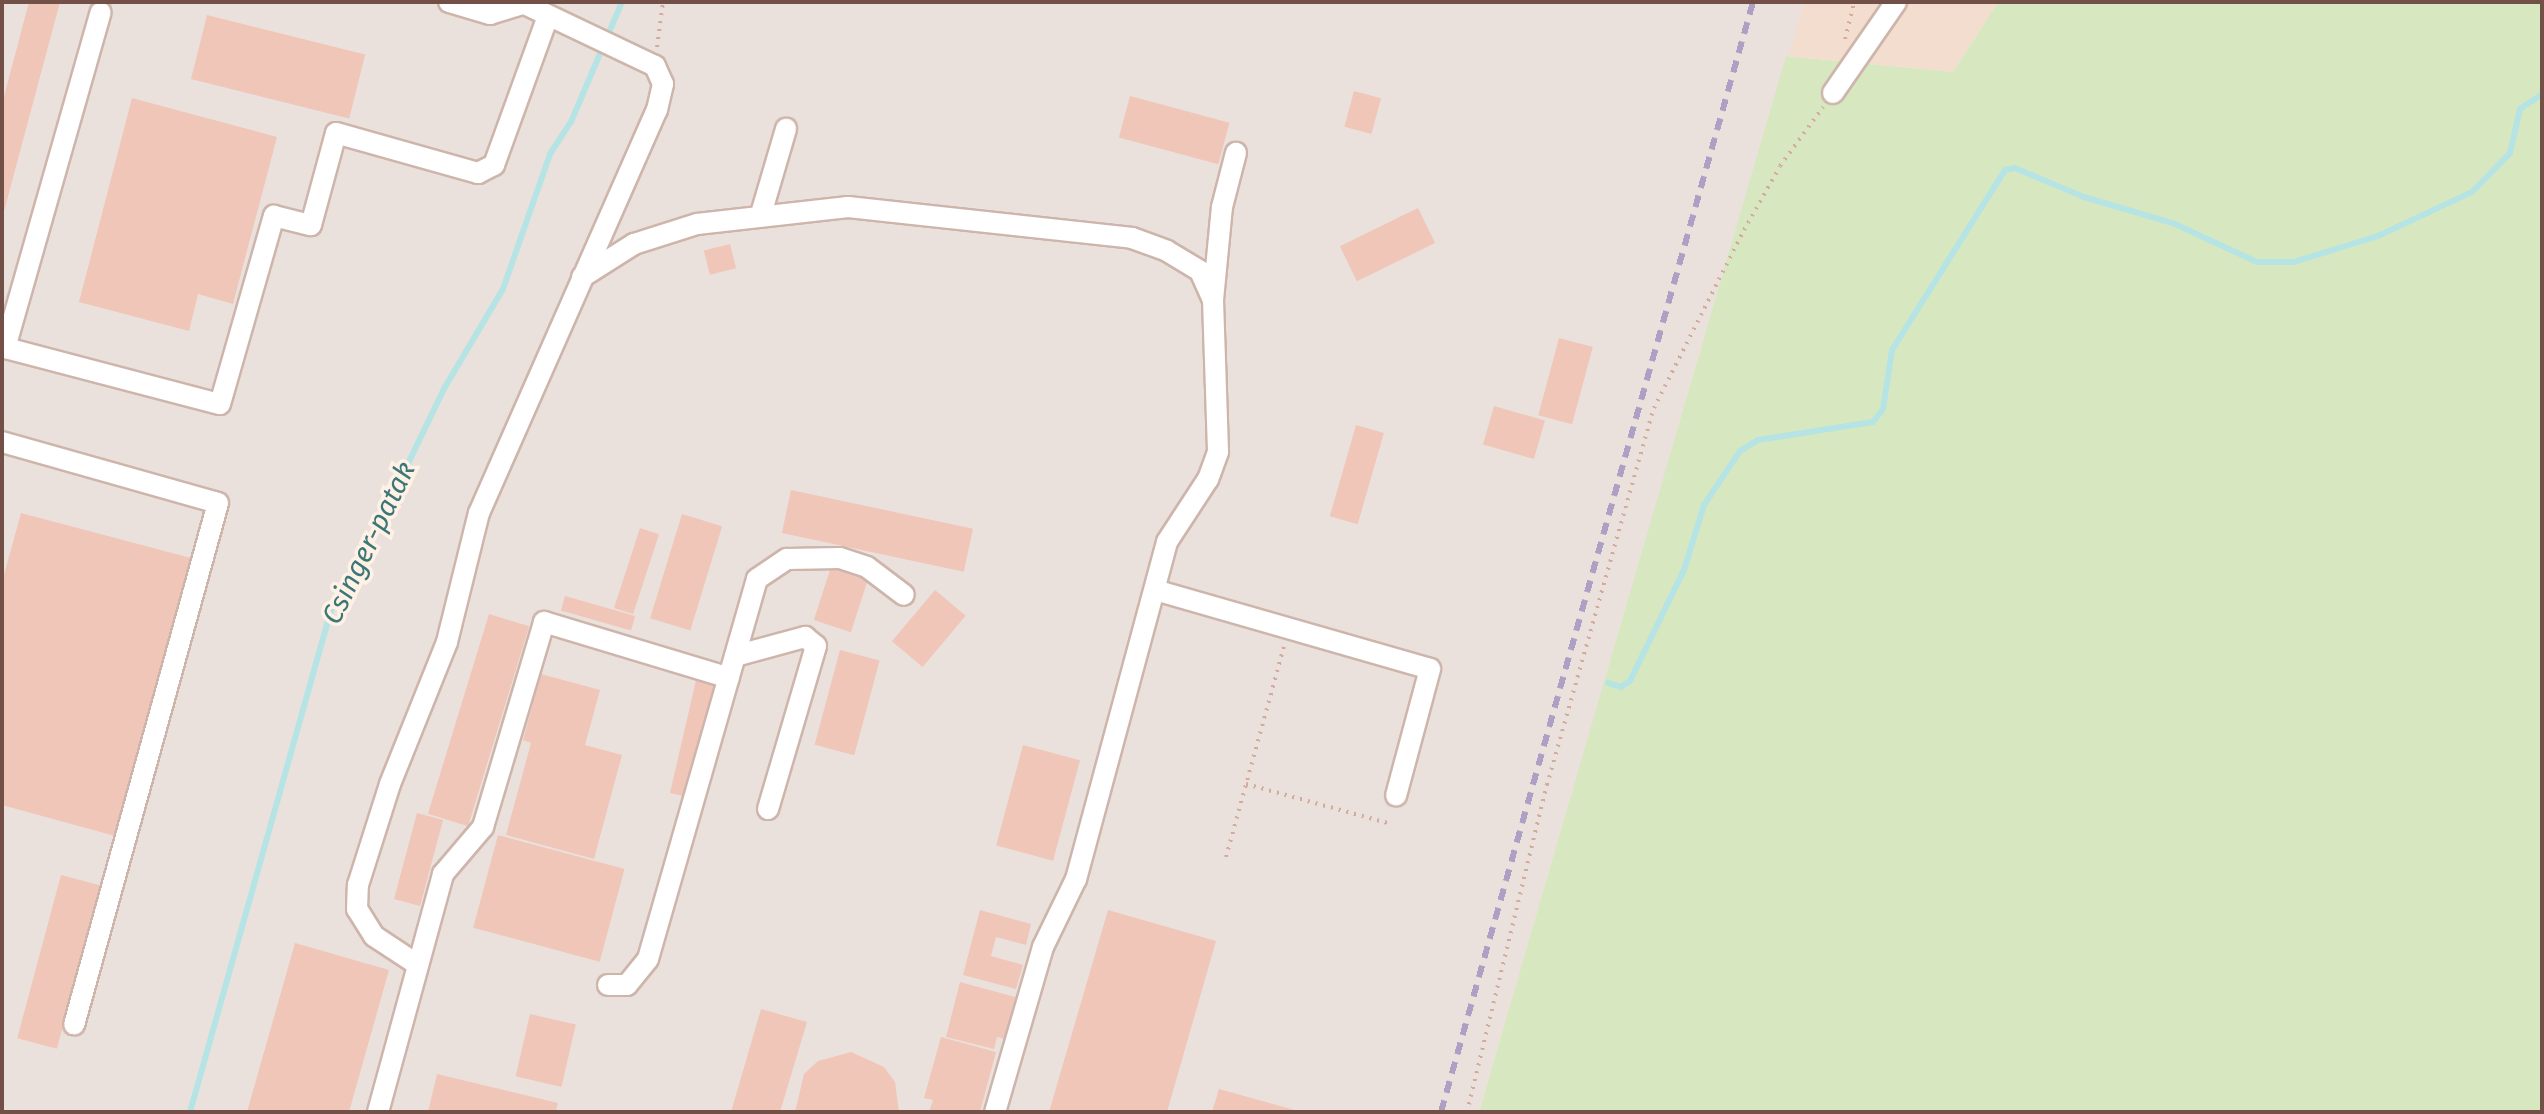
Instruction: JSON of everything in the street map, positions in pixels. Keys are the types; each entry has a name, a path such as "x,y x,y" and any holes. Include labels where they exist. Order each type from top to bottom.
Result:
{"street":[{"path":"418,965 374,936 357,909 358,885 390,784 447,642 479,513 657,110 663,84 655,66 521,3 490,14 449,2"},
{"path":"1833,93 1896,2"},
{"path":"101,12 4,347 220,404 274,216 311,225 336,133 478,173 494,165 548,16"},
{"path":"761,214 786,129"},
{"path":"995,1112 1043,947 1076,879 1167,542 1208,479 1218,452 1213,300 1222,207 1236,153"},
{"path":"582,277 634,244 697,224 761,214 848,207 1132,238 1167,251 1200,271 1213,300"},
{"path":"2,442 218,503 74,1025"},
{"path":"608,985 627,985 648,959 757,579 787,559 840,558 867,567 904,595"},
{"path":"1155,590 1430,669 1396,796"},
{"path":"378,1112 443,874 483,827 544,622 729,678"},
{"path":"735,656 805,637 816,646 768,809"}],"path":[{"path":"655,66 663,2"},
{"path":"1467,1112 1547,785 1654,408 1712,287 1780,166 1833,93"},
{"path":"1226,857 1288,629"},
{"path":"1246,784 1388,823"}],"shaded area":[{"path":"2,2 1804,2 1479,1112 2,1112"},
{"path":"1804,2 1998,2 1953,72 1786,56"}],"green space":[{"path":"1998,2 2542,2 2542,1112 1479,1112 1786,56 1953,72"}],"building":[{"path":"29,2 60,2 3,215 2,104"},
{"path":"207,15 365,54 349,118 191,79"},
{"path":"1354,91 1381,98 1371,134 1344,127"},
{"path":"1130,96 1229,123 1218,164 1119,138"},
{"path":"132,98 277,137 233,304 198,294 189,331 79,302"},
{"path":"1418,208 1435,243 1357,281 1340,246"},
{"path":"730,244 736,268 710,275 704,251"},
{"path":"1559,338 1593,347 1572,424 1538,415"},
{"path":"1494,406 1545,421 1534,459 1483,444"},
{"path":"1356,425 1384,433 1358,524 1330,516"},
{"path":"791,490 973,529 964,572 782,533"},
{"path":"21,513 191,558 115,836 2,805 2,582"},
{"path":"682,514 722,526 690,631 650,618"},
{"path":"640,528 659,534 633,614 614,608"},
{"path":"832,564 869,576 851,632 814,620"},
{"path":"935,590 966,616 923,667 892,641"},
{"path":"565,596 635,616 631,631 561,610"},
{"path":"489,614 529,626 468,826 428,814"},
{"path":"840,650 880,661 854,755 815,745"},
{"path":"541,674 600,690 585,745 622,755 594,859 506,835 531,743 523,740"},
{"path":"697,676 718,681 691,798 670,793"},
{"path":"1023,745 1080,760 1053,861 996,845"},
{"path":"417,813 443,820 420,906 394,899"},
{"path":"498,835 625,869 600,962 473,928"},
{"path":"61,875 101,886 57,1049 17,1038"},
{"path":"980,910 1031,924 1026,945 996,937 991,956 1023,965 1016,989 963,975"},
{"path":"1108,910 1216,941 1167,1112 1049,1112"},
{"path":"295,943 389,970 349,1112 247,1112"},
{"path":"960,982 1019,998 1008,1040 997,1037 994,1049 946,1037"},
{"path":"761,1009 807,1022 780,1112 731,1112"},
{"path":"530,1014 576,1025 561,1087 516,1076"},
{"path":"941,1037 996,1052 980,1112 929,1112 933,1100 924,1098"},
{"path":"851,1052 884,1067 895,1082 899,1112 795,1112 804,1074 818,1061"},
{"path":"437,1074 558,1103 556,1112 428,1112"},
{"path":"1219,1089 1298,1111 1298,1112 1212,1112"}],"waterway":[{"name":"Csinger-patak","path":"190,1112 331,610 352,580 445,387 503,289 550,154 571,122 622,2"},
{"path":"1608,683 1621,687 1630,681 1684,570 1704,505 1740,451 1758,440 1873,422 1883,409 1892,350 2005,170 2015,168 2084,197 2175,224 2257,262 2294,262 2378,236 2472,192 2510,153 2520,109 2542,94"}],"railway":[{"path":"1441,1112 1753,2"}]}
